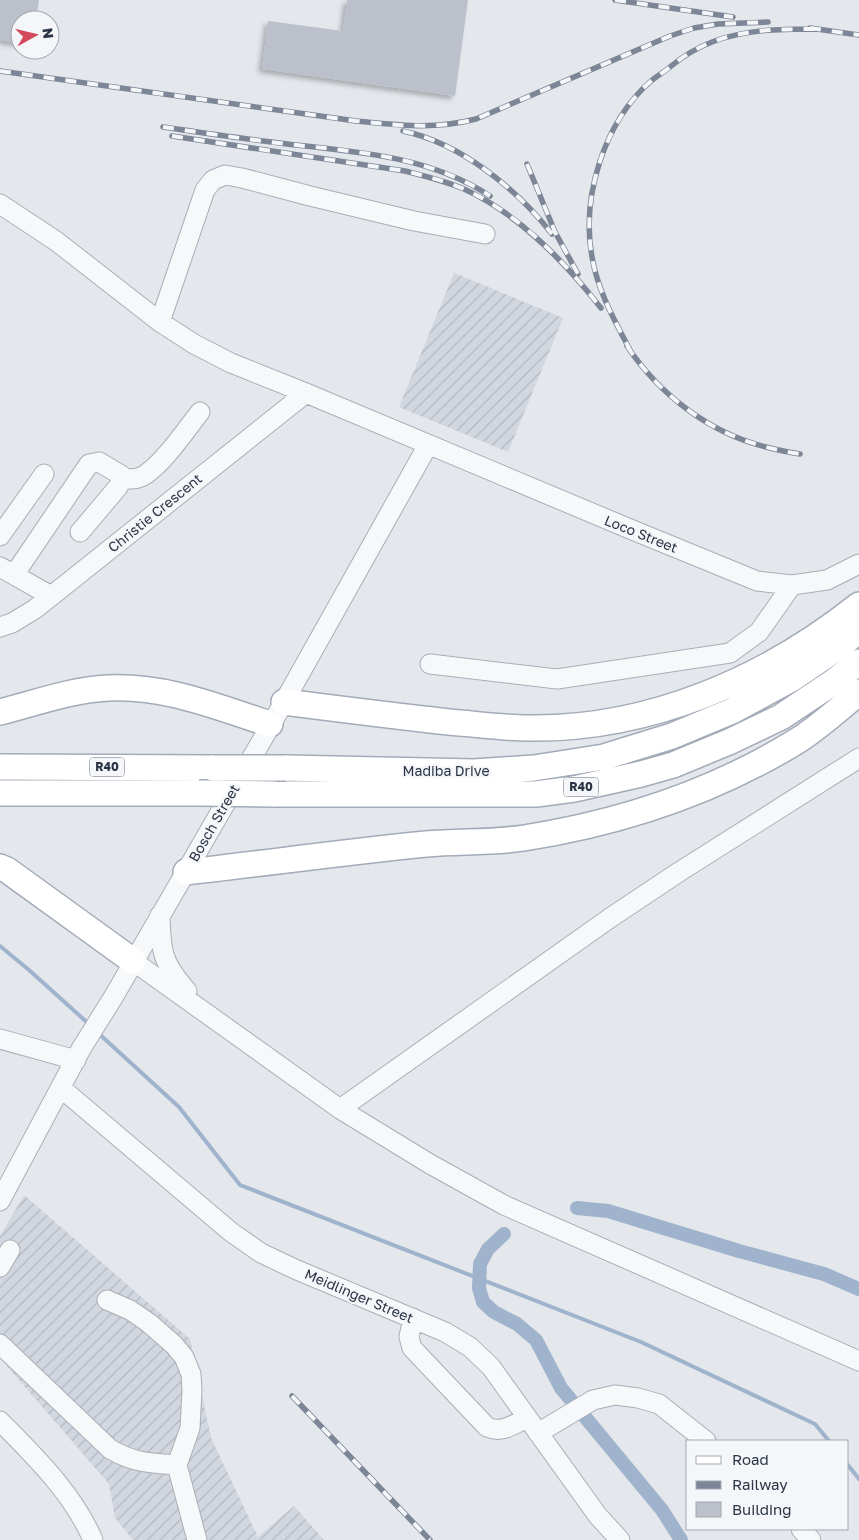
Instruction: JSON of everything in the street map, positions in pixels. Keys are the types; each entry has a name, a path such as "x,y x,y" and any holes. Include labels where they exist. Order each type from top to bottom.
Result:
{"main road":[{"path":"284,702 384,715 529,728 599,722 661,709 706,695 744,678 817,637 859,605"},
{"name":"Madiba Drive","path":"0,767 286,768 474,772 534,768 604,757 672,736 732,711 793,678 840,646 859,630"},
{"name":"Madiba Drive","path":"0,793 536,794 574,789 642,774 731,741 781,717 832,684 859,662"},
{"path":"0,712 46,698 80,691 108,688 134,689 160,691 190,698 270,724"},
{"path":"186,872 428,844 522,838 580,828 628,816 668,803 761,761 798,740 833,715 859,692"},
{"path":"0,867 7,870 134,961"}],"street":[{"path":"160,322 205,190 212,180 224,175 414,221 485,234"},
{"name":"Loco Street","path":"0,204 56,241 160,322 194,344 231,363 757,581 792,585 827,580 859,564"},
{"name":"Christie Crescent","path":"0,627 12,623 35,609 306,393"},
{"path":"51,596 7,571 89,464 99,462 122,478 133,479 142,477 156,467 200,412"},
{"name":"Bosch Street","path":"0,1201 79,1055 284,702 428,444"},
{"path":"0,536 44,474"},
{"path":"80,532 118,487 122,478"},
{"path":"430,664 557,679 730,652 759,632 792,585"},
{"path":"340,1109 610,918 859,758"},
{"path":"160,915 161,944 165,961 175,977 207,1013"},
{"path":"134,961 340,1109 430,1164 504,1205 859,1360"},
{"path":"0,1039 79,1055"},
{"name":"Meidlinger Street","path":"61,1088 231,1232 261,1253 445,1332 470,1347 491,1367 598,1516 620,1540"},
{"path":"0,1267 10,1250"},
{"path":"107,1300 130,1310 149,1323 174,1345 184,1357 191,1374 190,1428 177,1465 197,1540"},
{"path":"413,1318 409,1337 412,1348 488,1427 500,1430 527,1418"},
{"path":"0,1344 110,1450 144,1463 177,1465"},
{"path":"538,1433 593,1400 615,1396 638,1398 659,1404 705,1440"},
{"path":"0,1421 44,1466 66,1493 94,1540"},
{"path":"802,1530 811,1540"}],"shaded area":[{"path":"454,273 563,318 508,452 399,407"},
{"path":"24,1195 190,1339 211,1438 258,1537 294,1506 324,1540 133,1540 115,1518 109,1484 0,1358 0,1236"}],"building":[{"path":"0,0 39,0 38,10 10,10 10,42 0,40"},
{"path":"347,0 468,0 455,96 262,69 268,21 343,31"}],"waterway":[{"path":"0,946 90,1025"},
{"path":"97,1032 179,1107 240,1185 641,1342 815,1424 828,1440"},
{"path":"577,1208 608,1211 739,1251 824,1274 859,1289"},
{"path":"504,1234 488,1249 480,1264 479,1288 483,1302 494,1312 517,1324 536,1340 561,1388 662,1510 681,1540"},
{"path":"849,1466 859,1479"}],"railway":[{"path":"615,0 733,17"},
{"path":"0,71 356,121 430,126 476,119 670,36 694,28 718,24 768,22"},
{"path":"810,28 859,35"},
{"path":"631,352 598,282 589,234 593,186 600,162 620,117 651,81 684,56 706,44 751,32 817,29"},
{"path":"163,127 392,158 443,172 490,196"},
{"path":"403,131 445,146 485,170 522,200 552,234"},
{"path":"172,136 405,171 464,189 484,199 522,225 556,256 601,308"},
{"path":"527,164 555,232 578,274"},
{"path":"627,346 654,380 705,422 745,441 800,454"},
{"path":"292,1396 430,1540"}]}
